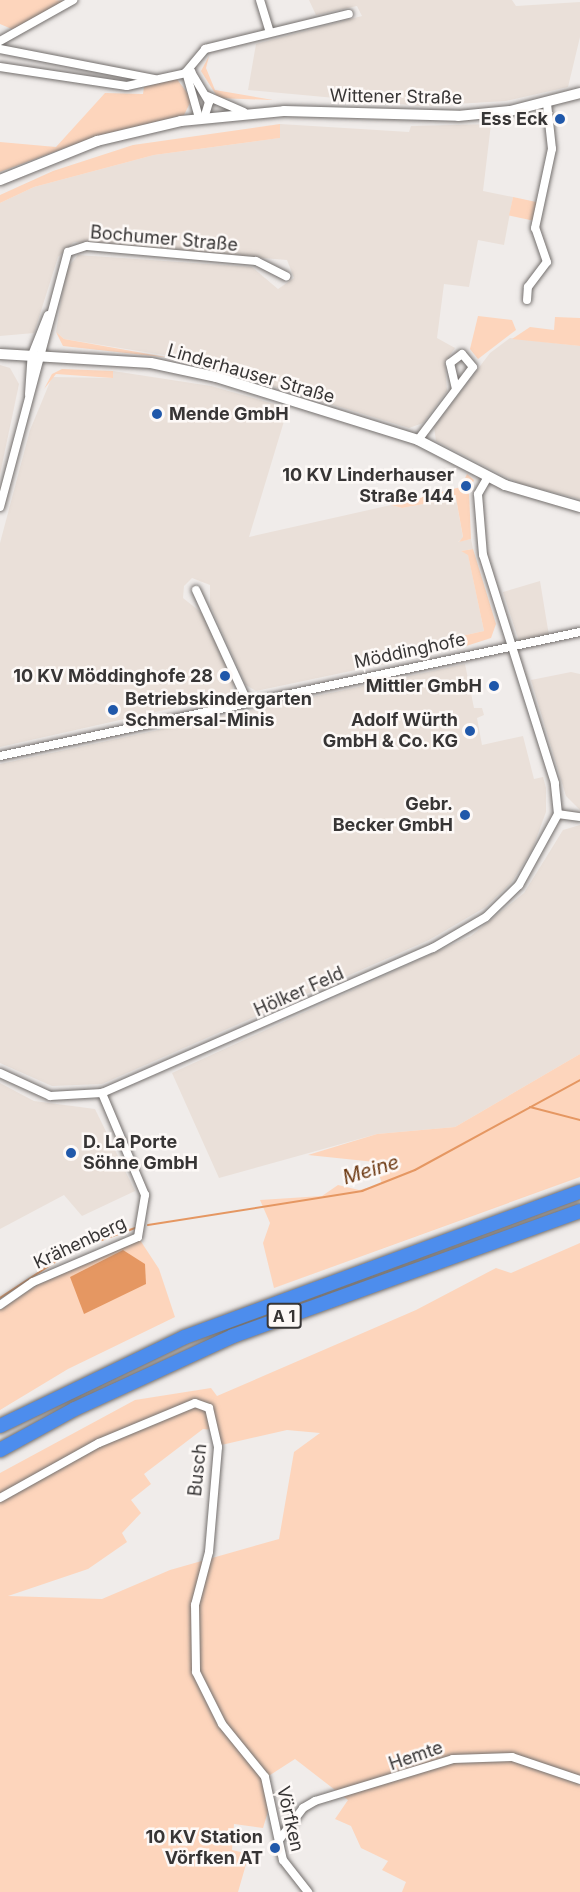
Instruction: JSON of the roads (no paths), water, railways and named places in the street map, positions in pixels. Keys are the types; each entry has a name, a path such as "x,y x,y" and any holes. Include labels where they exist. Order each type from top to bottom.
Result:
{"highway":[{"name":"A 1","path":"0,1426 185,1337 580,1192"},
{"name":"A 1","path":"0,1450 75,1409 233,1336 580,1211"}],"main road":[{"name":"Wittener Straße","path":"0,180 97,141 201,118 246,112 434,117 547,104 580,93"},
{"name":"Linderhauser Straße","path":"0,354 170,366 418,440 488,477 580,507"}],"street":[{"path":"0,41 72,0"},
{"path":"260,0 270,33"},
{"path":"0,67 114,85 155,79 186,72 205,49 349,14"},
{"path":"3,50 155,79"},
{"path":"186,72 201,118 210,109 206,95"},
{"name":"Wittener Straße","path":"186,72 194,74 206,95 246,112"},
{"path":"526,300 528,287 547,262 535,228 552,149 547,104"},
{"name":"Bochumer Straße","path":"37,355 62,260 80,247 256,261 286,276"},
{"path":"0,507 37,355"},
{"path":"418,440 456,388"},
{"path":"488,477 478,494 479,534 555,783 558,814 580,817"},
{"path":"196,590 247,701"},
{"name":"Möddinghofe","path":"0,756 247,701 580,632"},
{"name":"Hölker Feld","path":"0,1073 50,1096 102,1093 433,948 486,917 519,885 558,814"},
{"name":"Krähenberg","path":"0,1305 33,1282 138,1237 145,1195 102,1093"},
{"name":"Busch","path":"0,1498 99,1443 195,1403 209,1408 218,1447 193,1649 199,1684 222,1724"},
{"name":"Vörfken","path":"222,1724 265,1778 279,1840 289,1871 308,1892"},
{"name":"Hemte","path":"279,1840 315,1801 453,1759 512,1757 580,1780"}],"waterway":[{"name":"Meine","path":"148,1225 362,1191 415,1170 580,1080"},
{"path":"530,1107 580,1120"},
{"name":"Meine","path":"0,1298 73,1250 135,1228"}],"place":[{"name":"Ess Eck","path":"560,119"},
{"name":"Mende GmbH","path":"157,414"},
{"name":"10 KV Linderhauser Straße 144","path":"466,486"},
{"name":"10 KV Möddinghofe 28","path":"225,676"},
{"name":"Mittler GmbH","path":"494,686"},
{"name":"Betriebskindergarten Schmersal-Minis","path":"113,710"},
{"name":"Adolf Würth GmbH & Co. KG","path":"470,731"},
{"name":"Gebr. Becker GmbH","path":"465,815"},
{"name":"D. La Porte Söhne GmbH","path":"71,1153"},
{"name":"10 KV Station Vörfken AT","path":"275,1848"}]}
